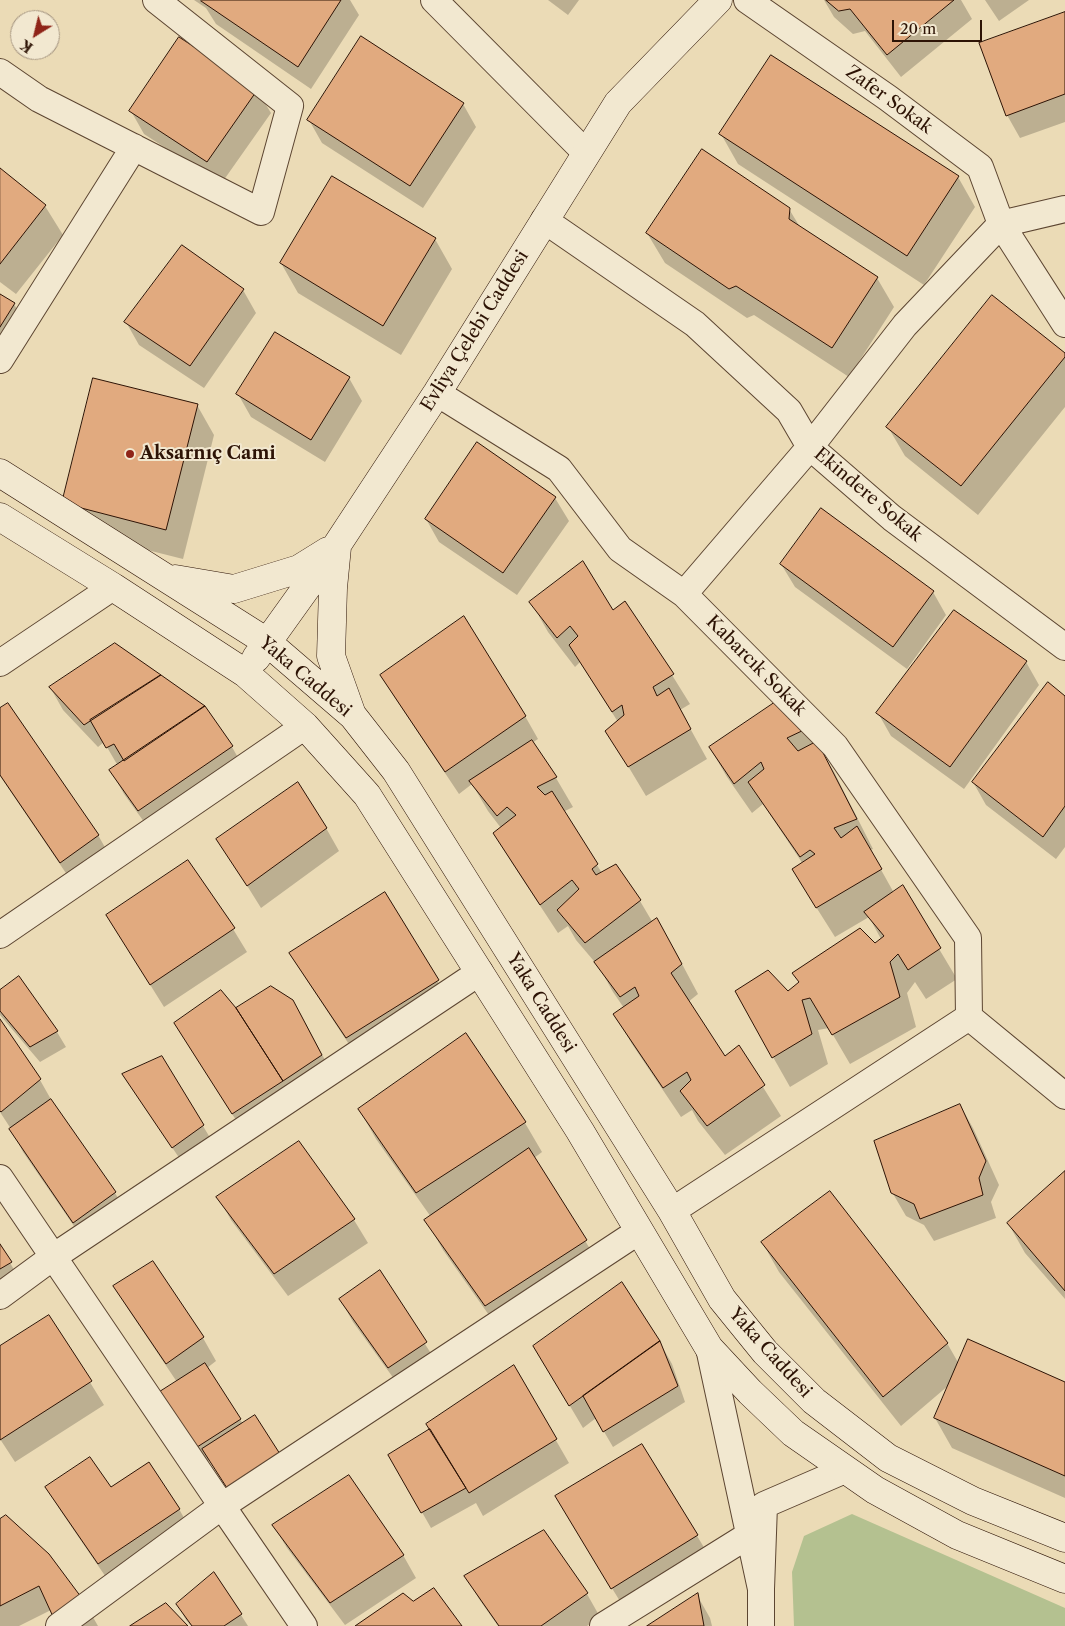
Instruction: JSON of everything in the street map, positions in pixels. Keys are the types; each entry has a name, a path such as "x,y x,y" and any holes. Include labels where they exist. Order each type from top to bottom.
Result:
{"street":[{"path":"0,72 39,99 262,212 290,106 156,0"},
{"path":"434,0 586,153"},
{"name":"Evliya Çelebi Caddesi","path":"245,673 338,544 437,393 618,103 718,0"},
{"name":"Zafer Sokak","path":"747,0 888,98 980,166 1001,224 1065,324"},
{"path":"0,360 134,147"},
{"path":"684,594 810,447 905,325 1001,224 1065,209"},
{"name":"Ekindere Sokak","path":"544,220 695,324 789,411 810,447 892,518 1065,647"},
{"name":"Kabarcık Sokak","path":"437,393 559,469 620,549 684,594 835,746 968,938 969,1017"},
{"name":"Yaka Caddesi","path":"0,473 267,642 353,716 396,771 672,1211 722,1299 765,1352 814,1401 888,1458 974,1501 1065,1538"},
{"name":"Yaka Caddesi","path":"0,518 113,587 245,673 305,726 367,795 580,1131 709,1348 750,1392 793,1433 875,1490 956,1535 1065,1579"},
{"path":"163,577 234,589 299,569 338,544"},
{"path":"338,544 333,588 331,656 353,716"},
{"path":"0,663 113,587"},
{"path":"0,935 305,726"},
{"path":"0,1296 53,1257 480,972"},
{"path":"672,1211 969,1017 1065,1096"},
{"path":"0,1178 304,1626"},
{"path":"59,1626 222,1506 639,1231"},
{"path":"709,1348 761,1589"},
{"path":"761,1626 764,1505 845,1470"},
{"path":"603,1626 749,1534"}],"green space":[{"path":"852,1514 1065,1608 1065,1626 794,1626 792,1572 804,1536"}],"building":[{"path":"202,0 341,0 298,67"},
{"path":"826,0 954,0 887,55 850,9 839,11"},
{"path":"1065,12 1065,94 1006,116 979,43"},
{"path":"361,36 464,103 410,186 307,120"},
{"path":"179,37 258,89 207,162 129,111"},
{"path":"771,55 959,176 907,256 719,134"},
{"path":"702,149 790,208 789,219 878,277 832,348 736,286 729,289 646,233"},
{"path":"0,168 46,205 0,264"},
{"path":"332,176 436,238 383,326 280,263"},
{"path":"182,245 244,289 190,366 124,322"},
{"path":"0,294 15,303 0,327"},
{"path":"992,295 1065,353 1065,357 961,486 886,427"},
{"path":"275,332 350,377 311,440 236,394"},
{"name":"Aksarnıç Cami","path":"93,378 198,404 166,530 62,503"},
{"path":"477,442 556,497 503,573 425,519"},
{"path":"821,508 934,591 893,647 780,564"},
{"path":"583,561 613,610 625,601 674,674 653,687 657,696 669,688 691,729 628,767 605,731 624,715 622,705 612,712 569,645 578,636 570,626 557,638 529,602"},
{"path":"954,610 1027,661 950,767 876,713"},
{"path":"464,616 526,716 445,772 380,675"},
{"path":"115,643 161,675 84,725 49,687"},
{"path":"161,675 205,706 124,761 114,744 106,748 90,720"},
{"path":"1048,682 1065,696 1065,806 1043,837 972,782"},
{"path":"8,703 99,835 60,863 0,775 0,708"},
{"path":"774,703 806,729 787,738 798,751 817,741 857,819 834,828 841,838 857,826 882,869 816,908 792,869 815,854 810,850 800,857 748,782 764,769 761,762 734,784 709,747"},
{"path":"205,706 233,746 138,811 109,770"},
{"path":"532,740 557,777 537,787 545,795 552,791 598,864 592,869 596,875 616,864 641,900 585,943 557,910 579,889 572,880 540,905 493,833 516,815 507,807 497,816 469,781"},
{"path":"298,782 327,828 247,886 216,839"},
{"path":"188,860 235,928 150,985 106,915"},
{"path":"903,885 941,948 908,970 898,954 890,962 900,997 832,1035 810,998 802,1000 812,1034 772,1058 735,991 768,970 788,991 799,982 792,973 860,928 875,943 884,936 864,912"},
{"path":"385,892 439,980 346,1038 289,953"},
{"path":"657,918 682,964 671,973 725,1056 739,1045 765,1085 707,1126 680,1091 691,1080 687,1072 663,1088 613,1014 639,996 635,987 620,997 594,962"},
{"path":"19,976 58,1031 30,1047 0,1011 0,990"},
{"path":"271,986 293,1000 322,1055 283,1081 236,1008"},
{"path":"221,990 236,1008 283,1081 232,1114 174,1023"},
{"path":"0,1019 41,1079 1,1112 0,1111"},
{"path":"466,1033 526,1122 416,1193 358,1109"},
{"path":"162,1056 204,1125 172,1148 122,1074"},
{"path":"51,1099 116,1192 73,1223 9,1129"},
{"path":"960,1104 986,1161 979,1178 983,1195 920,1219 914,1204 891,1193 874,1141"},
{"path":"299,1141 355,1219 274,1274 216,1197"},
{"path":"529,1148 587,1240 485,1306 424,1220"},
{"path":"1065,1171 1065,1291 1007,1223"},
{"path":"830,1191 948,1343 883,1397 761,1242"},
{"path":"0,1244 12,1262 0,1269"},
{"path":"153,1261 204,1337 166,1364 113,1286"},
{"path":"380,1270 427,1342 388,1368 339,1299"},
{"path":"622,1282 660,1341 569,1406 533,1346"},
{"path":"49,1315 92,1381 0,1440 0,1346"},
{"path":"968,1339 1065,1382 1065,1476 934,1418"},
{"path":"660,1341 678,1386 603,1432 583,1396"},
{"path":"205,1363 241,1419 194,1449 158,1393"},
{"path":"514,1365 557,1439 469,1493 426,1424"},
{"path":"255,1415 280,1454 227,1488 202,1449"},
{"path":"430,1429 466,1488 421,1513 388,1455"},
{"path":"642,1444 698,1535 611,1589 555,1496"},
{"path":"90,1457 111,1487 149,1462 180,1509 98,1564 45,1487"},
{"path":"349,1475 404,1555 330,1603 272,1525"},
{"path":"6,1515 49,1554 87,1605 55,1621 39,1586 0,1606 0,1519"},
{"path":"544,1530 588,1593 541,1626 499,1626 464,1576"},
{"path":"214,1572 242,1614 224,1626 192,1626 176,1604"},
{"path":"434,1588 462,1626 355,1626 403,1593 413,1601"},
{"path":"698,1593 704,1626 647,1626"},
{"path":"166,1603 188,1626 130,1626"}],"place":[{"name":"Aksarnıç Cami","path":"130,454"}]}
